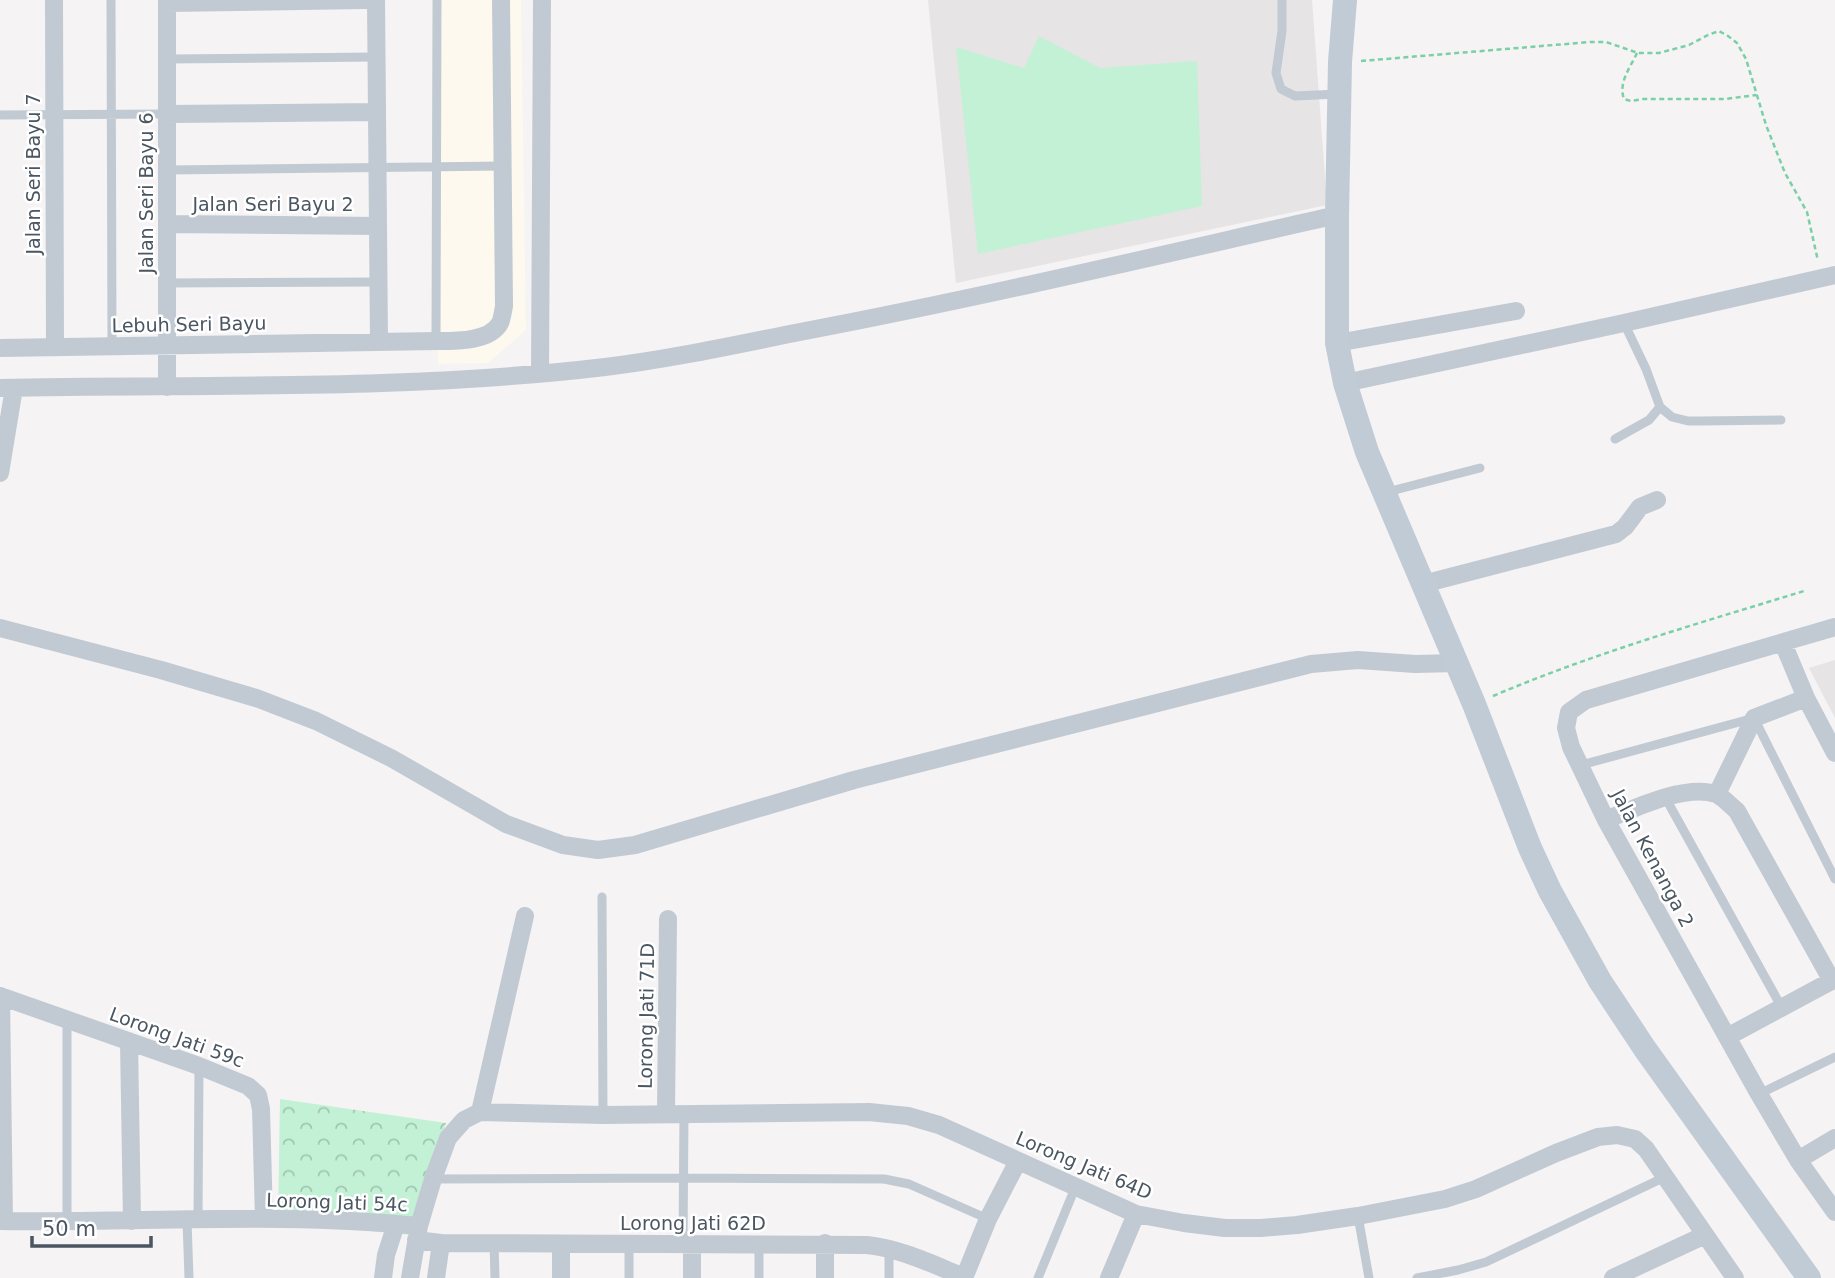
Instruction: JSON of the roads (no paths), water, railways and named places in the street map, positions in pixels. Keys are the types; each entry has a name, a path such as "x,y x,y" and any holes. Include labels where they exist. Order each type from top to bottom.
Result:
{"main road":[{"path":"1345,0 1340,62 1337,343 1345,383 1367,452 1550,891 1600,981 1645,1049 1809,1278"}],"street":[{"name":"Jalan Seri Bayu 7","path":"54,0 55,347"},
{"path":"167,2 364,0"},
{"path":"376,0 379,341"},
{"path":"501,0 503,166"},
{"path":"540,373 542,0"},
{"name":"Jalan Seri Bayu 6","path":"167,2 167,387"},
{"path":"167,114 377,112"},
{"name":"Lebuh Seri Bayu","path":"0,348 436,341 467,340 487,334 500,324 504,306 503,166"},
{"path":"0,473 7,388 384,383 540,373 664,359 936,306 1337,215"},
{"name":"Jalan Seri Bayu 2","path":"167,224 378,226"},
{"path":"1345,383 1828,276"},
{"path":"1337,343 1516,311"},
{"path":"1423,584 1616,534 1640,507 1657,500"},
{"name":"Jalan Kenanga 2","path":"1835,627 1586,700 1569,712 1566,728 1571,747 1606,820 1759,1094 1798,1160 1835,1212"},
{"path":"0,628 256,698 316,721 391,758 506,824 563,845 598,850 635,845 868,776 1311,664 1358,660 1415,664 1457,663"},
{"path":"1783,643 1806,698 1835,753"},
{"path":"1717,794 1754,718 1806,698"},
{"path":"1606,820 1665,797 1692,792 1717,794 1737,811 1833,980 1727,1037"},
{"path":"410,1278 417,1233 448,1139 472,1116 525,916"},
{"name":"Lorong Jati 71D","path":"668,919 675,1114"},
{"path":"0,996 2,1221"},
{"name":"Lorong Jati 59c","path":"0,996 248,1086 257,1095 261,1109 264,1219"},
{"path":"129,1041 132,1221"},
{"name":"Lorong Jati 64D","path":"472,1116 857,1112 908,1116 939,1125 1136,1214 1225,1228 1297,1225 1422,1204 1466,1192 1598,1137 1617,1135 1635,1139 1646,1149 1735,1278"},
{"path":"1798,1160 1835,1139"},
{"path":"964,1278 988,1219 1018,1161"},
{"path":"1109,1278 1136,1214"},
{"name":"Lorong Jati 54c","path":"2,1221 264,1219 396,1224 417,1233"},
{"path":"383,1278 386,1255 396,1224"},
{"name":"Lorong Jati 62D","path":"417,1233 441,1243 867,1245 889,1247 964,1278"},
{"path":"1613,1278 1704,1235"},
{"path":"436,1278 441,1243"},
{"path":"561,1244 561,1278"},
{"path":"688,1244 692,1278"},
{"path":"825,1244 825,1278"}],"lane":[{"path":"111,0 112,346"},
{"path":"436,341 437,0"},
{"path":"1282,0 1282,31 1276,73 1281,89 1295,96 1340,94"},
{"path":"167,59 376,57"},
{"path":"0,115 167,114"},
{"path":"167,170 503,166"},
{"path":"167,283 378,282"},
{"path":"1624,323 1646,369 1660,407 1672,417 1688,421 1781,420"},
{"path":"1615,439 1649,420 1660,407"},
{"path":"1383,493 1480,468"},
{"path":"1581,765 1754,718 1835,879"},
{"path":"1665,797 1782,1008"},
{"path":"603,897 603,1115"},
{"path":"66,1019 67,1221"},
{"path":"1759,1094 1835,1057"},
{"path":"189,1278 199,1066"},
{"path":"675,1114 684,1178 688,1244"},
{"path":"1417,1278 1486,1262 1665,1177"},
{"path":"433,1179 884,1179 909,1184 988,1219"},
{"path":"1038,1278 1075,1188"},
{"path":"1358,1216 1369,1278"},
{"path":"495,1243 495,1278"},
{"path":"629,1244 629,1278"},
{"path":"759,1278 760,1244"},
{"path":"889,1247 889,1278"}]}
